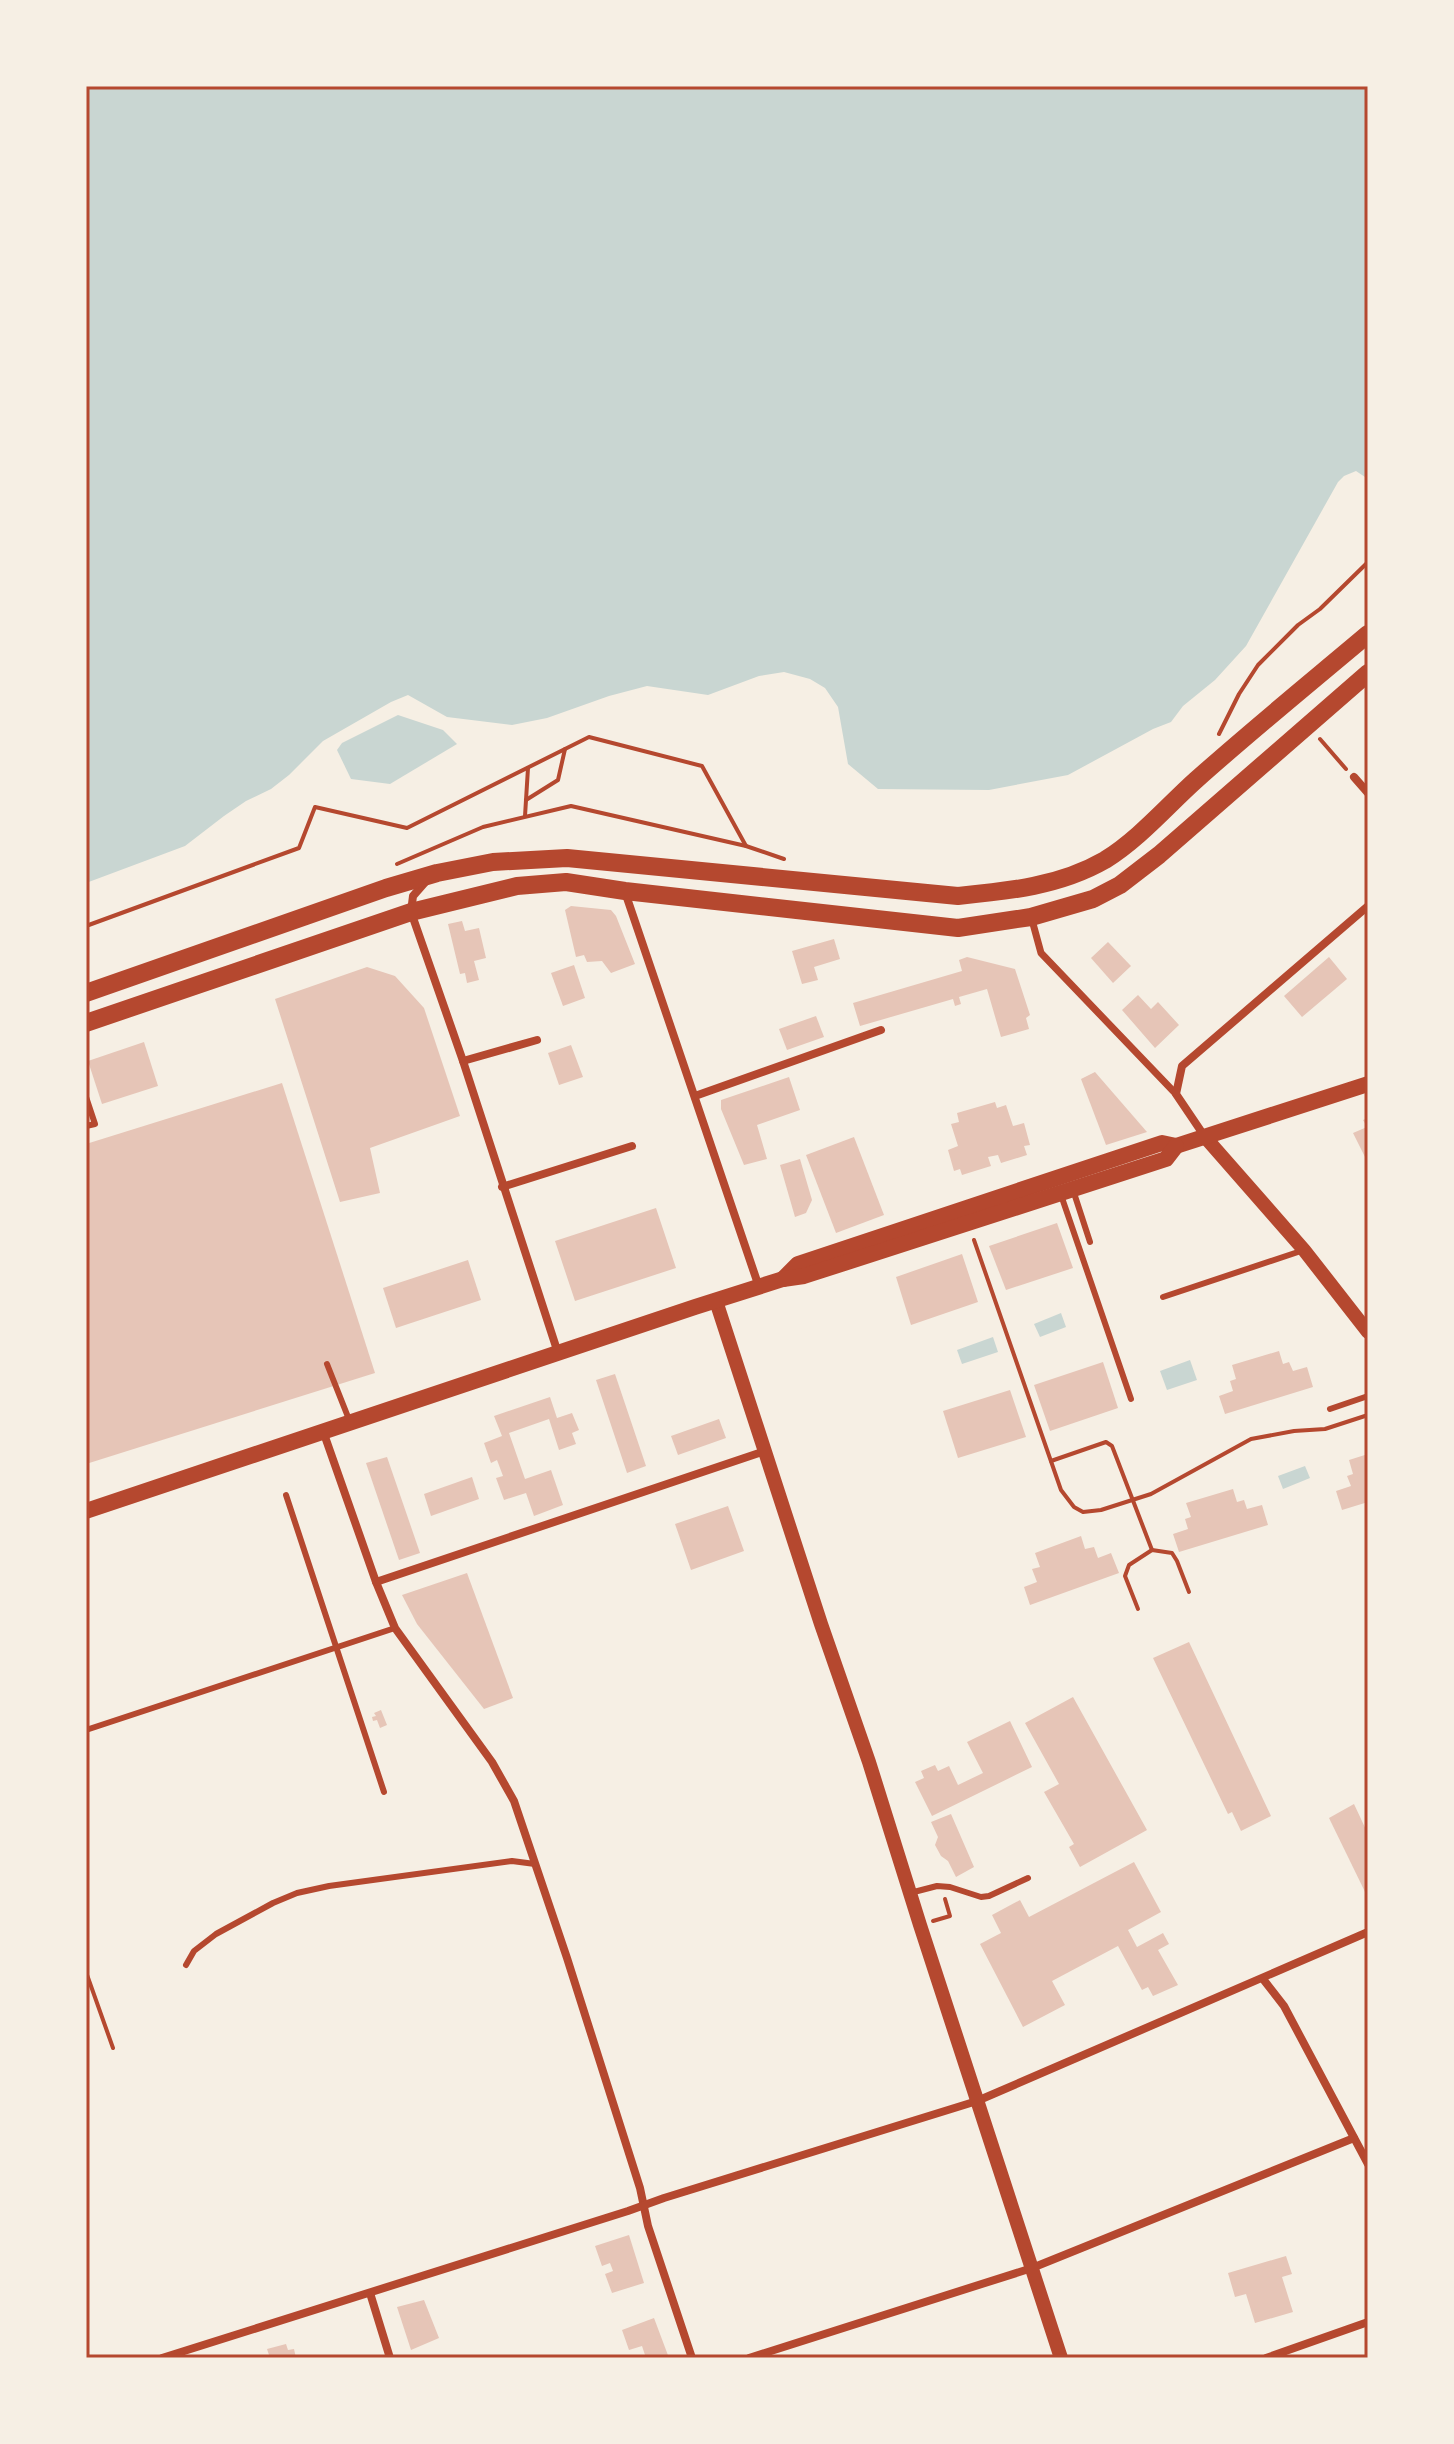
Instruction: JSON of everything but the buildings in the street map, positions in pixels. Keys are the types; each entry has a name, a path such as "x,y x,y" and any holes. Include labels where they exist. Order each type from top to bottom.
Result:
{"highway":[{"path":"86,993 365,895 437,873 493,862 567,858 958,896 1021,890 1066,876 1105,859 1145,828 1196,780 1368,634"},
{"path":"86,1023 411,912 517,886 566,882 958,928 1031,917 1093,899 1120,885 1159,855 1368,673"}],"main road":[{"path":"783,1279 798,1264 1162,1143 1176,1146 1368,1084"},
{"path":"86,1511 783,1279 804,1276 1166,1159 1176,1146"}],"street":[{"path":"1354,777 1368,793"},
{"path":"437,873 418,889 410,904 411,912 558,1353"},
{"path":"625,891 759,1287"},
{"path":"1176,1094 1182,1066 1368,906"},
{"path":"1031,917 1041,953 1176,1094 1205,1137 1304,1250 1368,1332"},
{"path":"695,1096 881,1030"},
{"path":"463,1061 537,1040"},
{"path":"502,1187 632,1146"},
{"path":"716,1301 869,1762 1061,2358"},
{"path":"323,1431 395,1628 492,1762 514,1801 576,1986 645,2206 648,2226 692,2358"},
{"path":"376,1582 765,1451"},
{"path":"162,2358 977,2101 1368,1932"},
{"path":"1263,1979 1284,2006 1368,2164"},
{"path":"749,2358 1032,2268 1354,2138"},
{"path":"370,2293 390,2358"},
{"path":"1266,2358 1368,2322"}],"lane":[{"path":"86,1097 95,1124 86,1126"},
{"path":"1066,1190 1090,1242"},
{"path":"1066,1190 1131,1399"},
{"path":"1163,1297 1304,1250"},
{"path":"327,1364 350,1422"},
{"path":"1330,1409 1368,1396"},
{"path":"286,1495 384,1792"},
{"path":"86,1730 395,1628"},
{"path":"186,1965 194,1951 216,1934 297,1893 512,1861 535,1864"},
{"path":"910,1893 937,1886 981,1897 989,1896 1028,1878"}],"path":[{"path":"1218,737 1239,694 1258,665 1368,562"},
{"path":"1308,726 1354,777"},
{"path":"86,926 299,848 315,807 407,828 589,737 702,766 746,846"},
{"path":"526,800 558,780 565,749"},
{"path":"525,816 528,768"},
{"path":"968,1222 1061,1490 1074,1507 1083,1512 1101,1510 1151,1494 1251,1439 1325,1429 1368,1415"},
{"path":"1051,1461 1106,1442 1112,1446 1152,1550"},
{"path":"1138,1609 1125,1576 1129,1565 1152,1550 1172,1553 1189,1592"},
{"path":"920,1925 950,1916 945,1896 951,1896"},
{"path":"86,1972 113,2048"}],"shaded area":[{"path":"86,86 1368,86 1368,479 1356,471 1338,482 1246,646 1215,680 1183,706 1171,722 1068,775 989,790 878,789 848,764 838,707 825,688 810,679 784,672 759,676 708,695 647,686 547,718 512,725 447,717 408,695 323,741 271,789 246,801 185,846 86,883"},
{"path":"398,715 443,730 457,744 390,784 351,779 337,750 342,743"},
{"path":"1061,1313 1066,1327 1040,1337 1034,1324"},
{"path":"993,1337 998,1352 962,1364 957,1350"},
{"path":"1190,1360 1197,1380 1167,1390 1160,1371"},
{"path":"1305,1466 1310,1478 1283,1489 1278,1476"}]}
